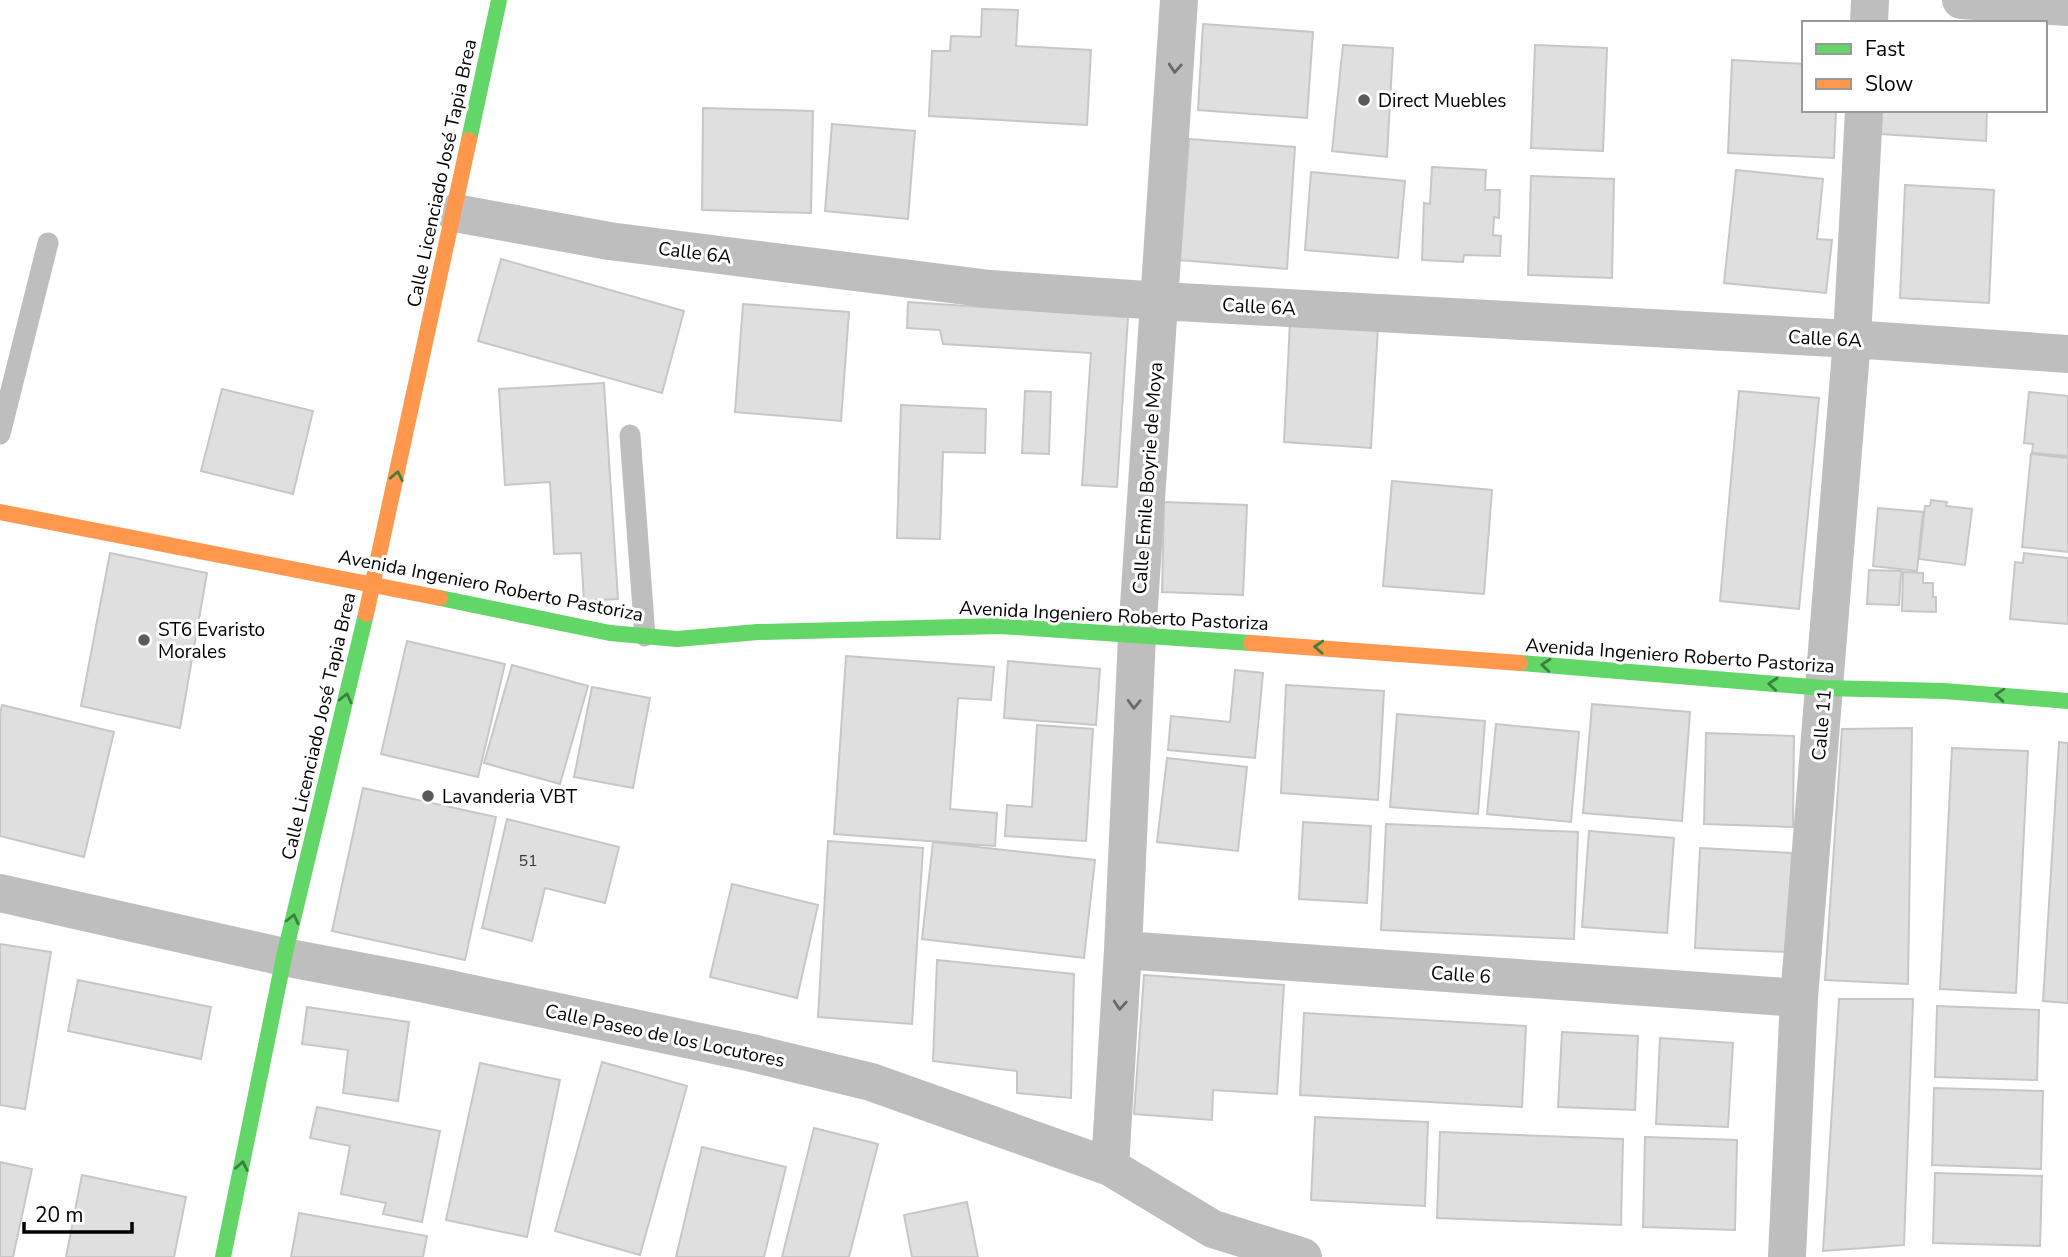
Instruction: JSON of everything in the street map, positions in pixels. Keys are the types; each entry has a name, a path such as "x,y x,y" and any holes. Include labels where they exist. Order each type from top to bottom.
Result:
{"street":[{"name":"Calle Licenciado José Tapia Brea","path":"223,1257 284,957 373,584 455,214 499,0"},
{"name":"Calle Emile Boyrie de Moya","path":"1110,1167 1137,636 1180,0"},
{"path":"1869,21 1870,0"},
{"path":"1961,0 2068,7"},
{"name":"Calle 11","path":"1787,1257 1799,998 1852,339 1864,112"},
{"name":"Calle 6A","path":"455,214 609,241 963,285 1160,301 1852,339 2068,354"},
{"name":"Avenida Ingeniero Roberto Pastoriza","path":"0,512 610,633 677,639 758,632 1000,626 1332,648 1824,688 1944,691 2068,701"},
{"name":"Calle Paseo de los Locutores","path":"0,893 284,957 752,1053 871,1082 1110,1167 1212,1243 1303,1257"},
{"name":"Calle 6","path":"1123,950 1799,998"}],"lane":[{"path":"0,434 48,243"},
{"path":"630,435 645,636"}],"building":[{"path":"982,9 1018,10 1016,46 1091,50 1087,125 929,116 932,51 950,51 951,36 981,37"},
{"path":"1203,24 1313,32 1307,118 1198,110"},
{"name":"Direct Muebles","path":"1343,45 1393,48 1387,157 1332,151"},
{"path":"1535,45 1607,48 1603,151 1531,148"},
{"path":"1732,60 1802,64 1802,112 1836,112 1834,158 1728,153"},
{"path":"703,108 813,111 811,213 702,210"},
{"path":"1882,112 1987,112 1986,141 1881,134"},
{"path":"832,124 915,131 908,219 825,211"},
{"path":"1189,139 1295,147 1287,269 1180,260"},
{"path":"1432,167 1486,170 1485,190 1500,190 1499,218 1494,217 1493,235 1501,236 1500,256 1464,255 1463,262 1422,260 1424,203 1430,204"},
{"path":"1736,170 1823,179 1817,239 1832,240 1826,293 1724,283"},
{"path":"1311,172 1405,181 1398,258 1305,250"},
{"path":"1531,176 1614,179 1612,278 1528,275"},
{"path":"1905,185 1994,190 1989,303 1900,298"},
{"path":"501,259 684,311 662,393 478,341"},
{"path":"908,302 1128,317 1117,487 1082,485 1091,353 943,344 940,330 907,328"},
{"path":"743,304 849,312 841,421 735,412"},
{"path":"1290,321 1378,327 1371,448 1284,442"},
{"path":"604,383 618,599 584,601 581,553 554,554 550,482 505,485 499,389"},
{"path":"222,389 313,411 293,494 201,471"},
{"path":"1025,391 1051,392 1049,454 1022,453"},
{"path":"1739,391 1819,398 1799,609 1720,601"},
{"path":"2029,392 2068,396 2068,456 2032,453 2033,444 2024,443"},
{"path":"901,405 986,409 985,453 943,452 940,539 897,538"},
{"path":"2031,454 2068,458 2068,552 2022,547"},
{"path":"1392,481 1492,490 1484,594 1383,586"},
{"path":"1931,500 1947,502 1946,506 1972,509 1965,565 1919,559 1925,506 1930,506"},
{"path":"1164,502 1247,505 1243,595 1162,592"},
{"path":"1878,508 1923,512 1917,571 1873,566"},
{"name":"ST6 Evaristo Morales","path":"110,553 207,573 180,728 81,706"},
{"path":"2024,553 2068,558 2068,624 2010,619 2015,562 2023,563"},
{"path":"1869,570 1901,571 1899,605 1867,604"},
{"path":"1903,572 1923,573 1923,583 1933,583 1936,612 1902,611"},
{"path":"407,641 505,664 478,777 381,754"},
{"path":"846,656 994,667 991,700 958,698 950,809 997,813 995,846 834,834"},
{"path":"1008,661 1100,669 1096,725 1004,718"},
{"path":"512,665 588,686 560,784 484,763"},
{"path":"1235,670 1263,673 1255,758 1168,750 1171,716 1230,722"},
{"path":"1286,685 1384,691 1378,800 1281,793"},
{"path":"592,687 650,698 633,788 574,777"},
{"path":"1592,704 1690,712 1682,821 1583,813"},
{"path":"2,705 114,732 84,857 0,836"},
{"path":"1397,714 1485,721 1478,814 1390,807"},
{"path":"1496,724 1579,732 1571,822 1487,814"},
{"path":"1037,725 1093,729 1086,841 1005,836 1007,805 1032,807"},
{"path":"1912,728 1908,984 1825,980 1842,729"},
{"path":"1706,733 1794,736 1793,827 1704,824"},
{"path":"2059,742 2068,743 2068,1003 2043,1001"},
{"path":"1952,748 2028,751 2016,993 1940,989"},
{"path":"1167,758 1247,767 1238,851 1157,842"},
{"path":"363,788 496,817 465,960 332,931"},
{"path":"507,819 619,847 605,903 545,888 532,941 482,928"},
{"path":"1303,822 1371,826 1367,903 1299,899"},
{"path":"1386,824 1578,832 1574,939 1381,930"},
{"path":"1589,831 1674,838 1667,933 1582,927"},
{"path":"828,841 923,848 912,1024 818,1017"},
{"path":"933,842 1095,860 1084,958 922,939"},
{"path":"1700,848 1792,853 1787,952 1695,948"},
{"path":"732,884 818,905 797,998 710,977"},
{"path":"0,944 51,952 25,1109 0,1105"},
{"path":"937,960 1074,974 1071,1098 1017,1093 1017,1071 933,1061"},
{"path":"1144,975 1284,985 1277,1094 1213,1090 1212,1120 1134,1114"},
{"path":"78,980 211,1007 201,1059 68,1031"},
{"path":"1839,999 1913,999 1904,1245 1823,1251"},
{"path":"1937,1006 2039,1010 2037,1080 1935,1077"},
{"path":"307,1007 409,1022 398,1101 343,1093 348,1050 302,1044"},
{"path":"1304,1013 1526,1026 1522,1107 1300,1095"},
{"path":"1562,1032 1638,1036 1635,1110 1558,1107"},
{"path":"1660,1038 1733,1043 1728,1127 1656,1124"},
{"path":"602,1062 687,1086 640,1255 555,1231"},
{"path":"480,1063 560,1080 527,1237 446,1220"},
{"path":"1934,1088 2043,1091 2041,1169 1932,1165"},
{"path":"317,1107 440,1131 422,1222 383,1214 386,1203 341,1194 350,1146 310,1138"},
{"path":"1315,1117 1428,1122 1425,1206 1311,1200"},
{"path":"814,1128 878,1144 849,1257 782,1257"},
{"path":"1440,1132 1623,1139 1621,1225 1437,1218"},
{"path":"1645,1137 1737,1140 1735,1230 1643,1227"},
{"path":"702,1147 786,1167 764,1257 676,1257"},
{"path":"0,1162 32,1169 13,1257 0,1257"},
{"path":"1935,1173 2042,1176 2040,1246 1933,1243"},
{"path":"82,1175 186,1197 174,1257 66,1257"},
{"path":"967,1202 978,1257 912,1257 904,1215"},
{"path":"299,1213 427,1236 423,1257 291,1257"}],"traffic: fast":[{"path":"469,140 499,0"},
{"path":"440,598 610,633 677,639 758,632 1000,626 1251,643"},
{"path":"223,1257 284,957 366,614"},
{"path":"1520,663 1824,688 1944,691 2068,701"}],"traffic: slow":[{"path":"366,614 469,140"},
{"path":"0,512 440,598"},
{"path":"1251,643 1520,663"}],"place":[{"name":"Direct Muebles","path":"1364,100"},
{"name":"ST6 Evaristo Morales","path":"144,640"},
{"name":"Lavanderia VBT","path":"428,796"}]}
